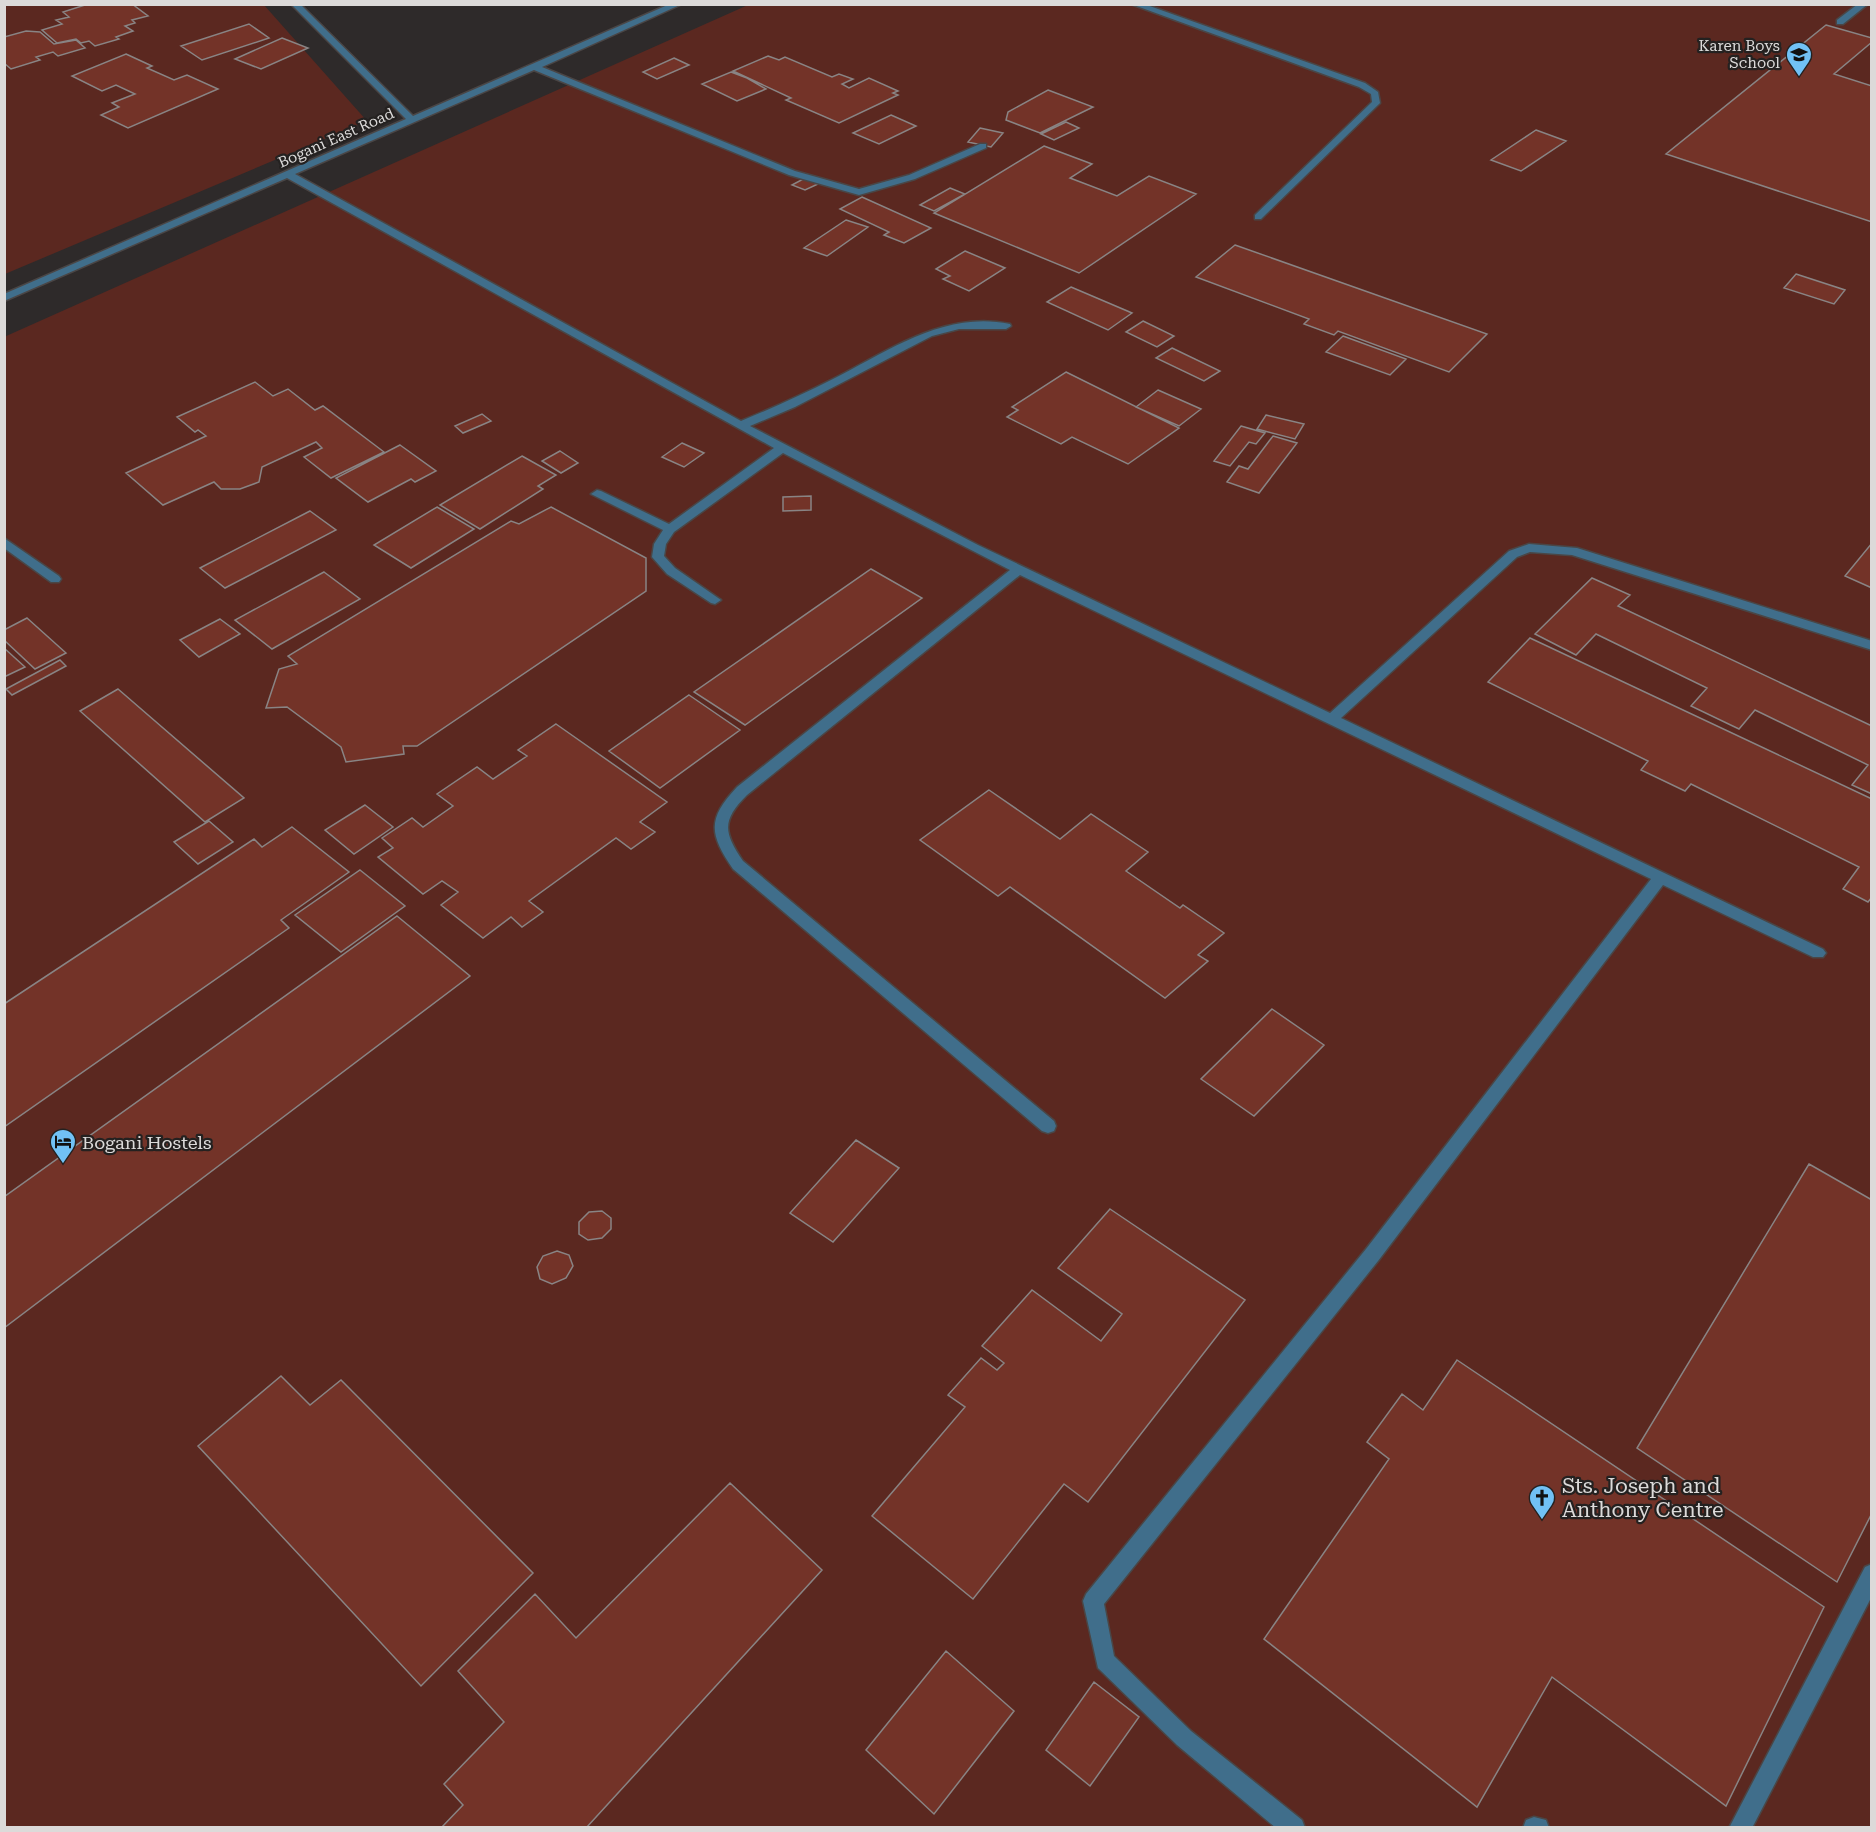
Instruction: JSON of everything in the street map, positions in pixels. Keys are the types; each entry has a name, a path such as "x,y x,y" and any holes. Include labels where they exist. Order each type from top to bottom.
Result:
{"street":[{"path":"295,4 413,121"},
{"name":"Bogani East Road","path":"4,298 678,4"},
{"path":"1135,4 1362,85 1375,93 1378,98 1376,104 1258,217"},
{"path":"1840,22 1864,4"},
{"path":"535,67 792,173 859,192 912,177 983,146"},
{"path":"289,175 782,448 1019,569 1818,953"},
{"path":"741,425 791,405 928,334 959,326 1006,326"},
{"path":"715,600 672,571 658,557 660,544 670,529 782,448"},
{"path":"597,494 670,529"},
{"path":"4,542 55,579"},
{"path":"1332,719 1513,554 1529,548 1573,551 1872,646"},
{"path":"1019,569 742,791 729,804 722,816 720,828 723,844 738,865 1048,1126"},
{"path":"1294,1827 1184,1738 1105,1661 1093,1601 1372,1255 1661,877"},
{"path":"1740,1827 1872,1574"}],"shaded area":[{"path":"5,5 264,5 367,121 5,274"},
{"path":"748,5 1871,5 1871,1827 5,1827 4,337"}],"building":[{"path":"88,4 132,4 148,16 132,20 135,23 125,26 133,31 116,37 119,39 95,46 89,41 81,43 76,39 57,43 42,30 62,24 56,20 69,17 63,12"},
{"path":"249,24 269,38 202,60 181,46"},
{"name":"Karen Boys School","path":"1826,25 1872,38 1872,42 1834,74 1872,86 1872,222 1666,154"},
{"path":"26,31 40,32 54,44 76,40 85,48 58,56 53,52 36,57 40,60 11,69 4,63 4,37"},
{"path":"282,38 308,48 261,69 235,59"},
{"path":"126,54 152,66 147,68 174,80 187,75 218,89 128,128 101,115 119,107 112,103 135,94 116,85 102,91 72,76"},
{"path":"768,56 779,60 785,57 832,77 839,74 853,79 842,84 849,88 869,78 898,91 893,93 898,95 839,123 786,100 791,98 733,71"},
{"path":"674,58 689,65 657,79 643,72"},
{"path":"731,72 766,89 737,101 702,84"},
{"path":"1048,90 1093,107 1040,133 1006,120 1008,112"},
{"path":"891,115 916,126 879,144 853,133"},
{"path":"1066,122 1079,128 1054,140 1041,134"},
{"path":"980,128 1003,133 991,147 968,142"},
{"path":"1536,130 1566,141 1521,171 1491,160"},
{"path":"1044,146 1092,164 1070,178 1117,196 1149,176 1196,194 1079,273 934,213"},
{"path":"805,178 818,184 805,190 792,185"},
{"path":"950,188 965,194 934,211 920,205"},
{"path":"862,197 931,228 904,243 884,235 889,232 840,209"},
{"path":"846,220 868,227 827,256 804,248"},
{"path":"1235,245 1487,334 1449,372 1338,331 1334,335 1304,324 1309,319 1196,277"},
{"path":"965,251 1005,268 969,291 943,279 950,276 936,269"},
{"path":"1796,274 1845,290 1834,304 1784,288"},
{"path":"1071,287 1132,313 1108,330 1047,302"},
{"path":"1143,321 1174,336 1157,347 1126,332"},
{"path":"1343,336 1406,359 1390,375 1326,352"},
{"path":"1172,348 1220,371 1204,381 1156,358"},
{"path":"1066,372 1179,428 1128,464 1072,437 1061,444 1007,417 1018,410 1012,407"},
{"path":"255,382 273,396 288,389 315,410 323,406 384,452 331,478 304,457 322,448 316,442 262,467 259,482 240,489 221,489 214,482 163,505 126,473 206,436 198,430 195,432 177,417"},
{"path":"1158,390 1201,409 1179,426 1136,407"},
{"path":"482,414 491,421 463,433 455,426"},
{"path":"1266,415 1304,424 1295,439 1257,429"},
{"path":"1241,426 1265,433 1256,444 1249,442 1230,466 1214,461"},
{"path":"1273,436 1297,443 1259,493 1227,482 1239,466 1248,469"},
{"path":"682,443 704,453 684,467 662,457"},
{"path":"400,445 436,471 415,482 411,479 368,502 336,478"},
{"path":"560,451 578,463 561,473 542,461"},
{"path":"522,456 556,475 538,486 543,489 480,529 440,505"},
{"path":"811,496 811,510 783,511 783,497"},
{"path":"437,507 474,529 411,568 374,545"},
{"path":"551,507 646,558 646,591 417,746 403,746 404,754 346,762 341,747 287,707 266,708 279,669 297,664 288,656 511,521 519,524"},
{"path":"310,511 336,530 225,588 200,568"},
{"path":"1872,543 1872,588 1845,576"},
{"path":"871,569 922,598 745,725 694,692"},
{"path":"324,572 360,599 272,649 235,620"},
{"path":"1592,578 1630,595 1618,606 1872,726 1872,794 1852,785 1868,765 1755,710 1739,729 1691,706 1707,688 1596,634 1576,655 1535,634"},
{"path":"27,618 66,653 35,669 4,640 4,630"},
{"path":"220,619 240,634 199,657 180,640"},
{"path":"1530,638 1872,799 1872,897 1868,902 1843,889 1859,867 1691,784 1685,791 1641,770 1648,761 1488,682"},
{"path":"4,648 25,667 4,677"},
{"path":"60,660 66,666 12,695 6,689"},
{"path":"118,689 244,798 205,822 80,711"},
{"path":"689,695 740,730 660,788 609,751"},
{"path":"556,724 667,802 640,822 655,832 631,849 616,838 529,901 543,912 522,927 511,917 483,938 441,905 458,892 442,881 423,894 378,857 393,848 382,838 412,818 423,827 453,806 437,794 477,767 493,779 527,756 518,750"},
{"path":"989,790 1060,839 1091,814 1148,852 1126,871 1180,908 1183,905 1224,933 1198,955 1208,961 1165,998 1010,887 998,896 920,840"},
{"path":"365,805 393,827 354,854 325,830"},
{"path":"209,821 233,842 198,864 174,842"},
{"path":"292,827 349,872 281,920 289,928 4,1127 4,1004 254,839 262,847"},
{"path":"360,870 405,906 341,952 295,915"},
{"path":"397,916 470,976 4,1328 4,1197"},
{"path":"1272,1009 1324,1045 1254,1116 1201,1079"},
{"path":"856,1140 899,1168 833,1242 790,1213"},
{"path":"1809,1164 1872,1200 1872,1513 1837,1582 1637,1448"},
{"path":"1110,1209 1245,1300 1088,1502 1064,1484 973,1599 872,1516 965,1407 948,1395 981,1358 997,1370 1004,1363 982,1346 1032,1290 1101,1341 1122,1314 1058,1268"},
{"path":"602,1211 611,1218 611,1229 602,1238 588,1240 579,1234 579,1222 589,1212"},
{"path":"557,1251 569,1255 573,1266 566,1278 552,1284 540,1279 537,1267 543,1256"},
{"path":"1457,1360 1824,1607 1726,1806 1552,1677 1477,1807 1264,1639 1389,1459 1367,1442 1402,1394 1423,1410"},
{"path":"281,1376 310,1405 341,1380 533,1573 421,1686 198,1446"},
{"path":"730,1483 822,1570 586,1828 441,1828 463,1805 444,1784 504,1722 458,1671 535,1594 576,1638"},
{"path":"946,1651 1014,1711 934,1814 866,1750"},
{"path":"1094,1682 1139,1717 1090,1786 1046,1750"}],"place":[{"name":"Karen Boys School","path":"1799,78"},
{"name":"Bogani Hostels","path":"63,1165"},
{"name":"Sts. Joseph and Anthony Centre","path":"1542,1521"}]}
